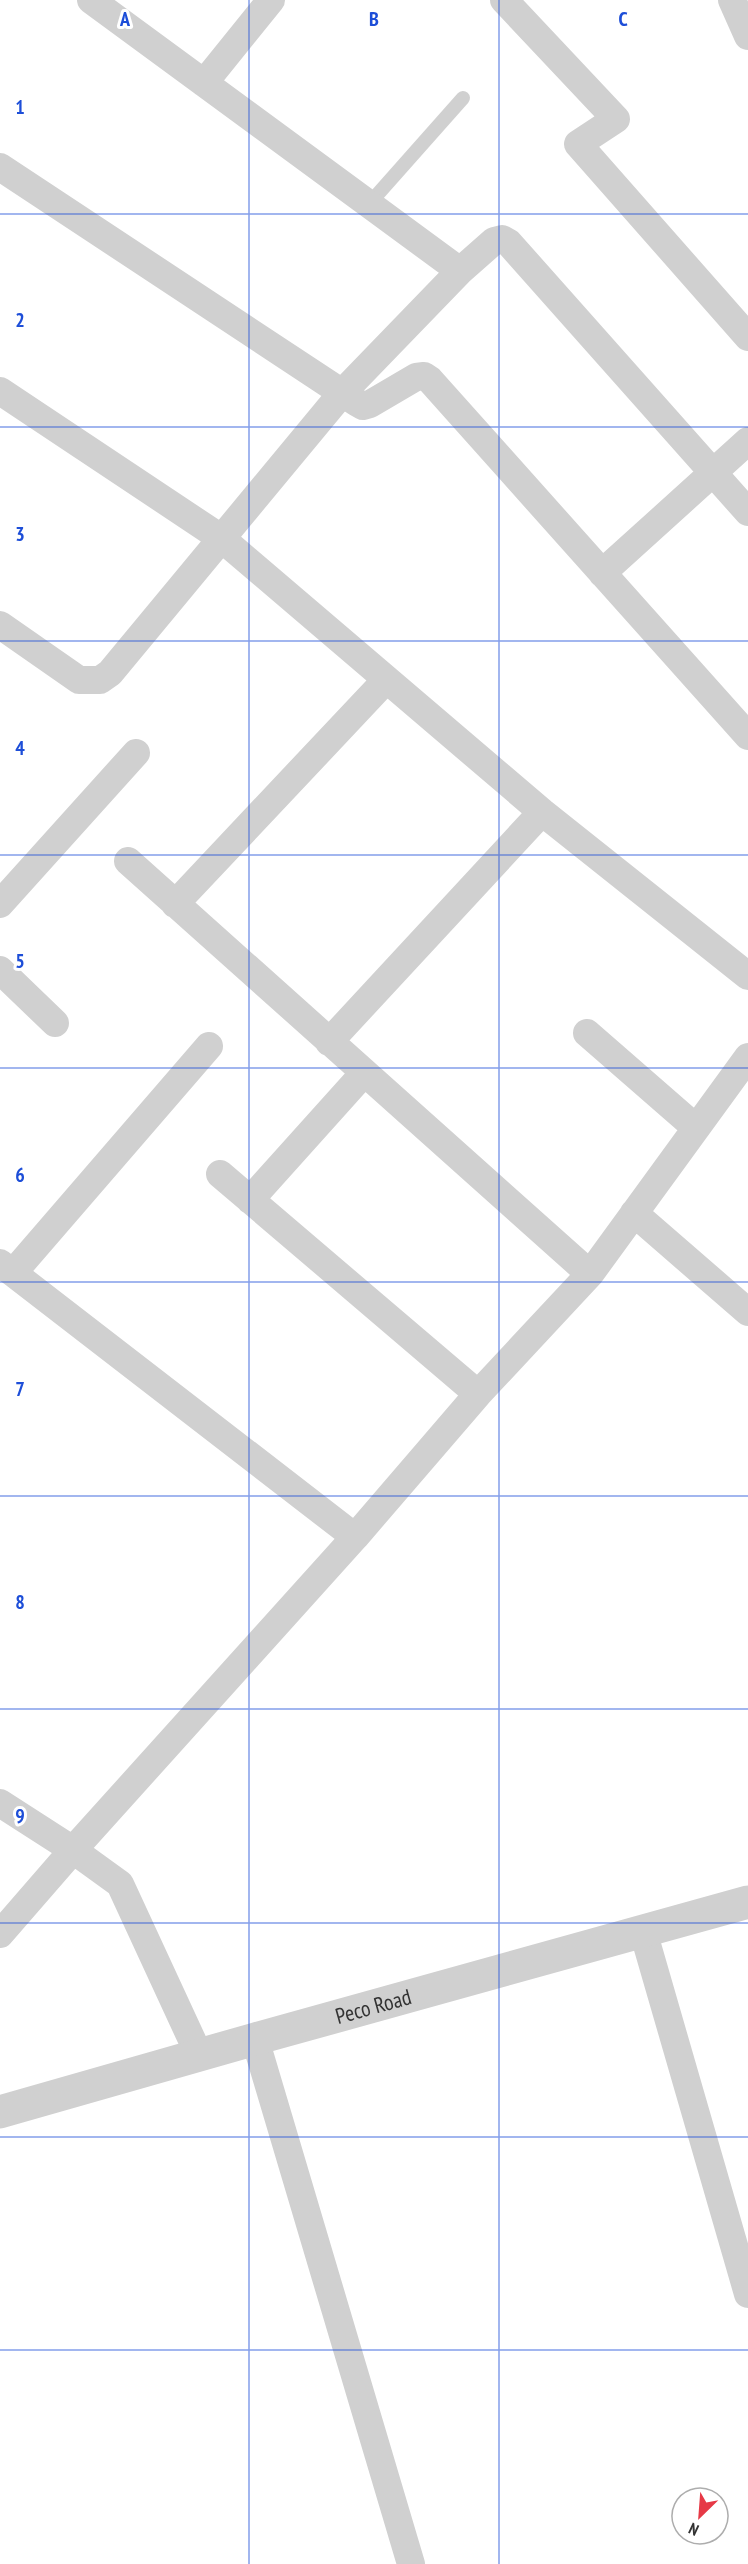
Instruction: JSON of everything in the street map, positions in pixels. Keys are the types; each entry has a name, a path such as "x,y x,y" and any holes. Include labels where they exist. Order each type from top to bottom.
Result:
{"street":[{"path":"91,0 460,271"},
{"path":"204,83 271,0"},
{"path":"504,0 616,119 578,144 748,338"},
{"path":"732,0 748,36"},
{"path":"0,167 363,406 416,376 424,376 430,380 748,736"},
{"path":"0,626 79,680 100,680 110,673 342,393 460,271 494,241 502,239 748,512"},
{"path":"0,391 221,538 542,812 748,976"},
{"path":"602,573 748,441"},
{"path":"175,904 386,680"},
{"path":"0,904 136,753"},
{"path":"329,1042 542,812"},
{"path":"128,861 590,1274"},
{"path":"0,970 55,1023"},
{"path":"587,1033 696,1128"},
{"path":"209,1046 6,1268 355,1537"},
{"path":"0,1934 355,1537 478,1394 590,1274 748,1057"},
{"path":"250,1200 364,1073"},
{"path":"220,1174 478,1394"},
{"path":"634,1213 748,1312"},
{"path":"0,1803 73,1850 120,1884 199,2055"},
{"name":"Peco Road","path":"0,2112 748,1902"},
{"path":"643,1931 748,2294"},
{"path":"255,2039 411,2564"}],"lane":[{"path":"369,204 463,98"}]}
